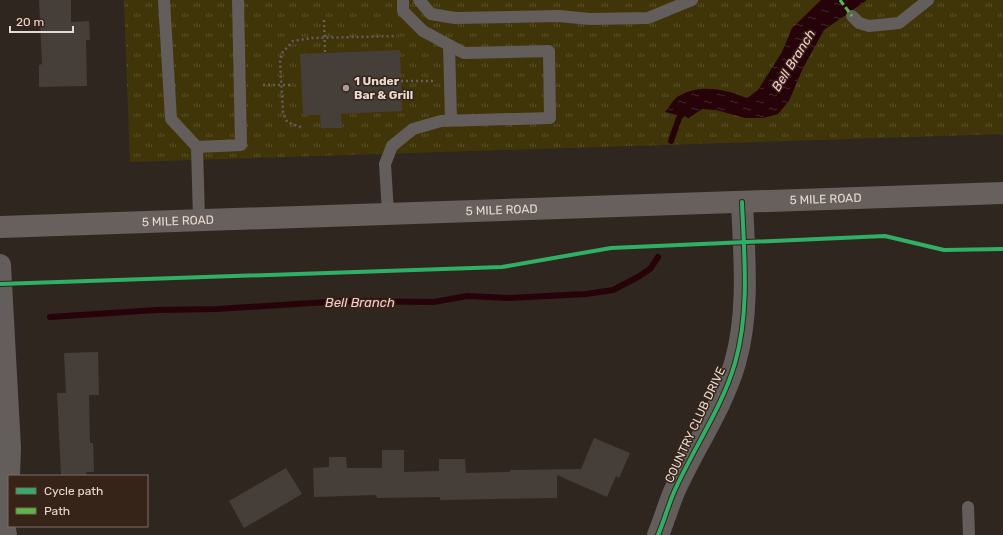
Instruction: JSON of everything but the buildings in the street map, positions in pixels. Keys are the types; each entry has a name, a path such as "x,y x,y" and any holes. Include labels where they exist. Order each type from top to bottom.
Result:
{"main road":[{"name":"5 MILE ROAD","path":"0,227 1003,193"}],"street":[{"name":"COUNTRY CLUB DRIVE","path":"658,535 674,492 724,392 735,363 741,341 744,310 742,202"},
{"path":"0,265 10,448 9,475"},
{"path":"0,497 8,478"},
{"path":"0,504 4,533"}],"lane":[{"path":"164,0 171,119 197,147 199,220"},
{"path":"197,147 241,145 238,0"},
{"path":"388,214 385,164 392,146 413,129 441,121 451,120 550,118 549,51 464,53 423,31 403,11 402,0"},
{"path":"419,0 431,14 455,18 559,16 590,19 648,18 692,0"},
{"path":"852,16 859,23 869,26 899,23 928,0"},
{"path":"449,45 451,120"},
{"path":"968,507 969,535"}],"path":[{"path":"324,20 325,53"},
{"path":"301,127 287,122 283,112 280,61 282,53 293,41 324,37 397,36"},
{"path":"401,81 450,81"},
{"path":"263,85 291,84"}],"green space":[{"path":"124,0 1003,0 1003,134 130,162"}],"water":[{"path":"821,0 867,0 824,30 803,68 789,101 778,114 763,118 745,118 716,110 702,109 689,118 665,112 677,97 694,90 721,90 747,98 758,90 782,52 792,28"}],"waterway":[{"name":"Bell Branch","path":"671,141 679,118 685,110"},
{"name":"Bell Branch","path":"50,317 343,301 434,302 467,296 509,298 586,294 613,290 650,269 658,257"}],"marked path":[{"path":"840,0 852,16"}],"cycle path":[{"path":"658,535 674,492 723,396 735,363 743,323 745,282 742,202"},
{"path":"0,284 502,267 611,248 885,236 944,250 1003,249"}],"place":[{"name":"1 Under Bar & Grill","path":"346,88"}]}
